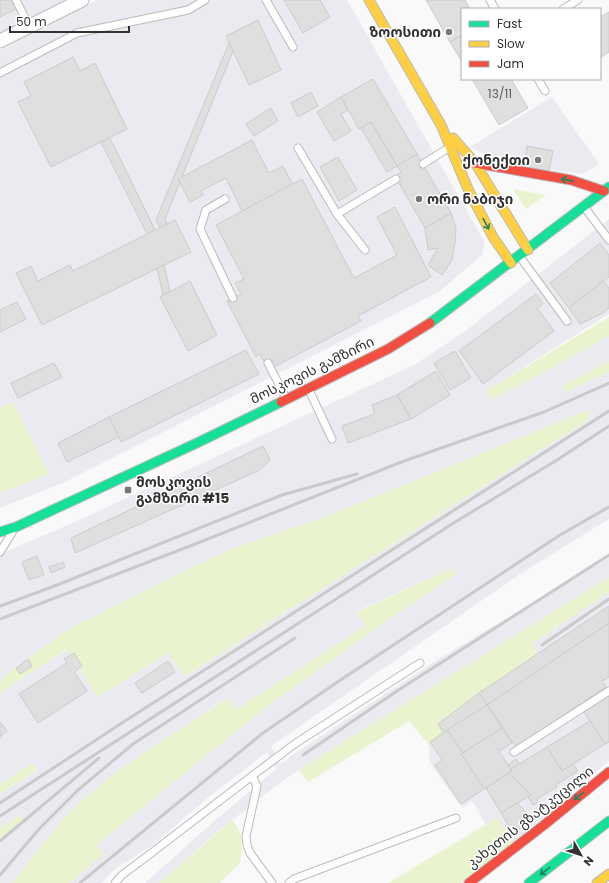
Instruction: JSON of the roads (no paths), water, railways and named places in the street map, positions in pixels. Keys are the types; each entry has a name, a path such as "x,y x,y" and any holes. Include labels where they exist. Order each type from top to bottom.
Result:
{"main road":[{"path":"369,0 442,125 474,164 528,250"},
{"path":"442,125 468,189 493,237 511,263"},
{"path":"474,164 571,180 606,189"},
{"name":"მოსკოვის გამზირი","path":"0,532 16,527 199,442 388,349 434,321 606,189"},
{"name":"კახეთის გზატკეცილი","path":"469,883 609,772"},
{"path":"529,883 609,821"},
{"path":"597,883 609,874"}],"street":[{"path":"0,41 82,0"}],"lane":[{"path":"16,0 29,26"},
{"path":"0,73 77,33 188,10 205,0"},
{"path":"266,0 292,47"},
{"path":"565,8 578,0"},
{"path":"539,80 545,91"},
{"path":"422,164 450,147"},
{"path":"298,148 337,214 365,250"},
{"path":"337,214 396,179"},
{"path":"225,199 206,210 200,229 233,298"},
{"path":"584,207 609,240"},
{"path":"519,257 567,321"},
{"path":"268,363 286,398"},
{"path":"308,388 332,439"},
{"path":"0,552 16,527"},
{"path":"115,883 139,862 296,743 420,663"},
{"path":"514,752 609,691"},
{"path":"252,776 257,786 246,836 247,845 250,853 272,883"},
{"path":"289,883 294,879 456,818"}],"railway":[{"path":"0,619 190,546 404,461 544,412 609,383"},
{"path":"0,803 128,719 609,411"},
{"path":"0,816 452,524 557,460 609,426"},
{"path":"0,606 52,587 282,495 357,474"},
{"path":"80,883 263,733 560,535 609,507"},
{"path":"303,755 397,691 609,555"},
{"path":"542,645 609,599"},
{"path":"0,875 39,829 78,790 133,744 295,638"},
{"path":"0,841 99,758"}],"place":[{"name":"ზოოსითი","path":"449,32"},
{"name":"ქონექთი","path":"538,160"},
{"name":"ორი ნაბიჯი","path":"419,199"},
{"name":"მოსკოვის გამზირი #15","path":"128,490"}]}
